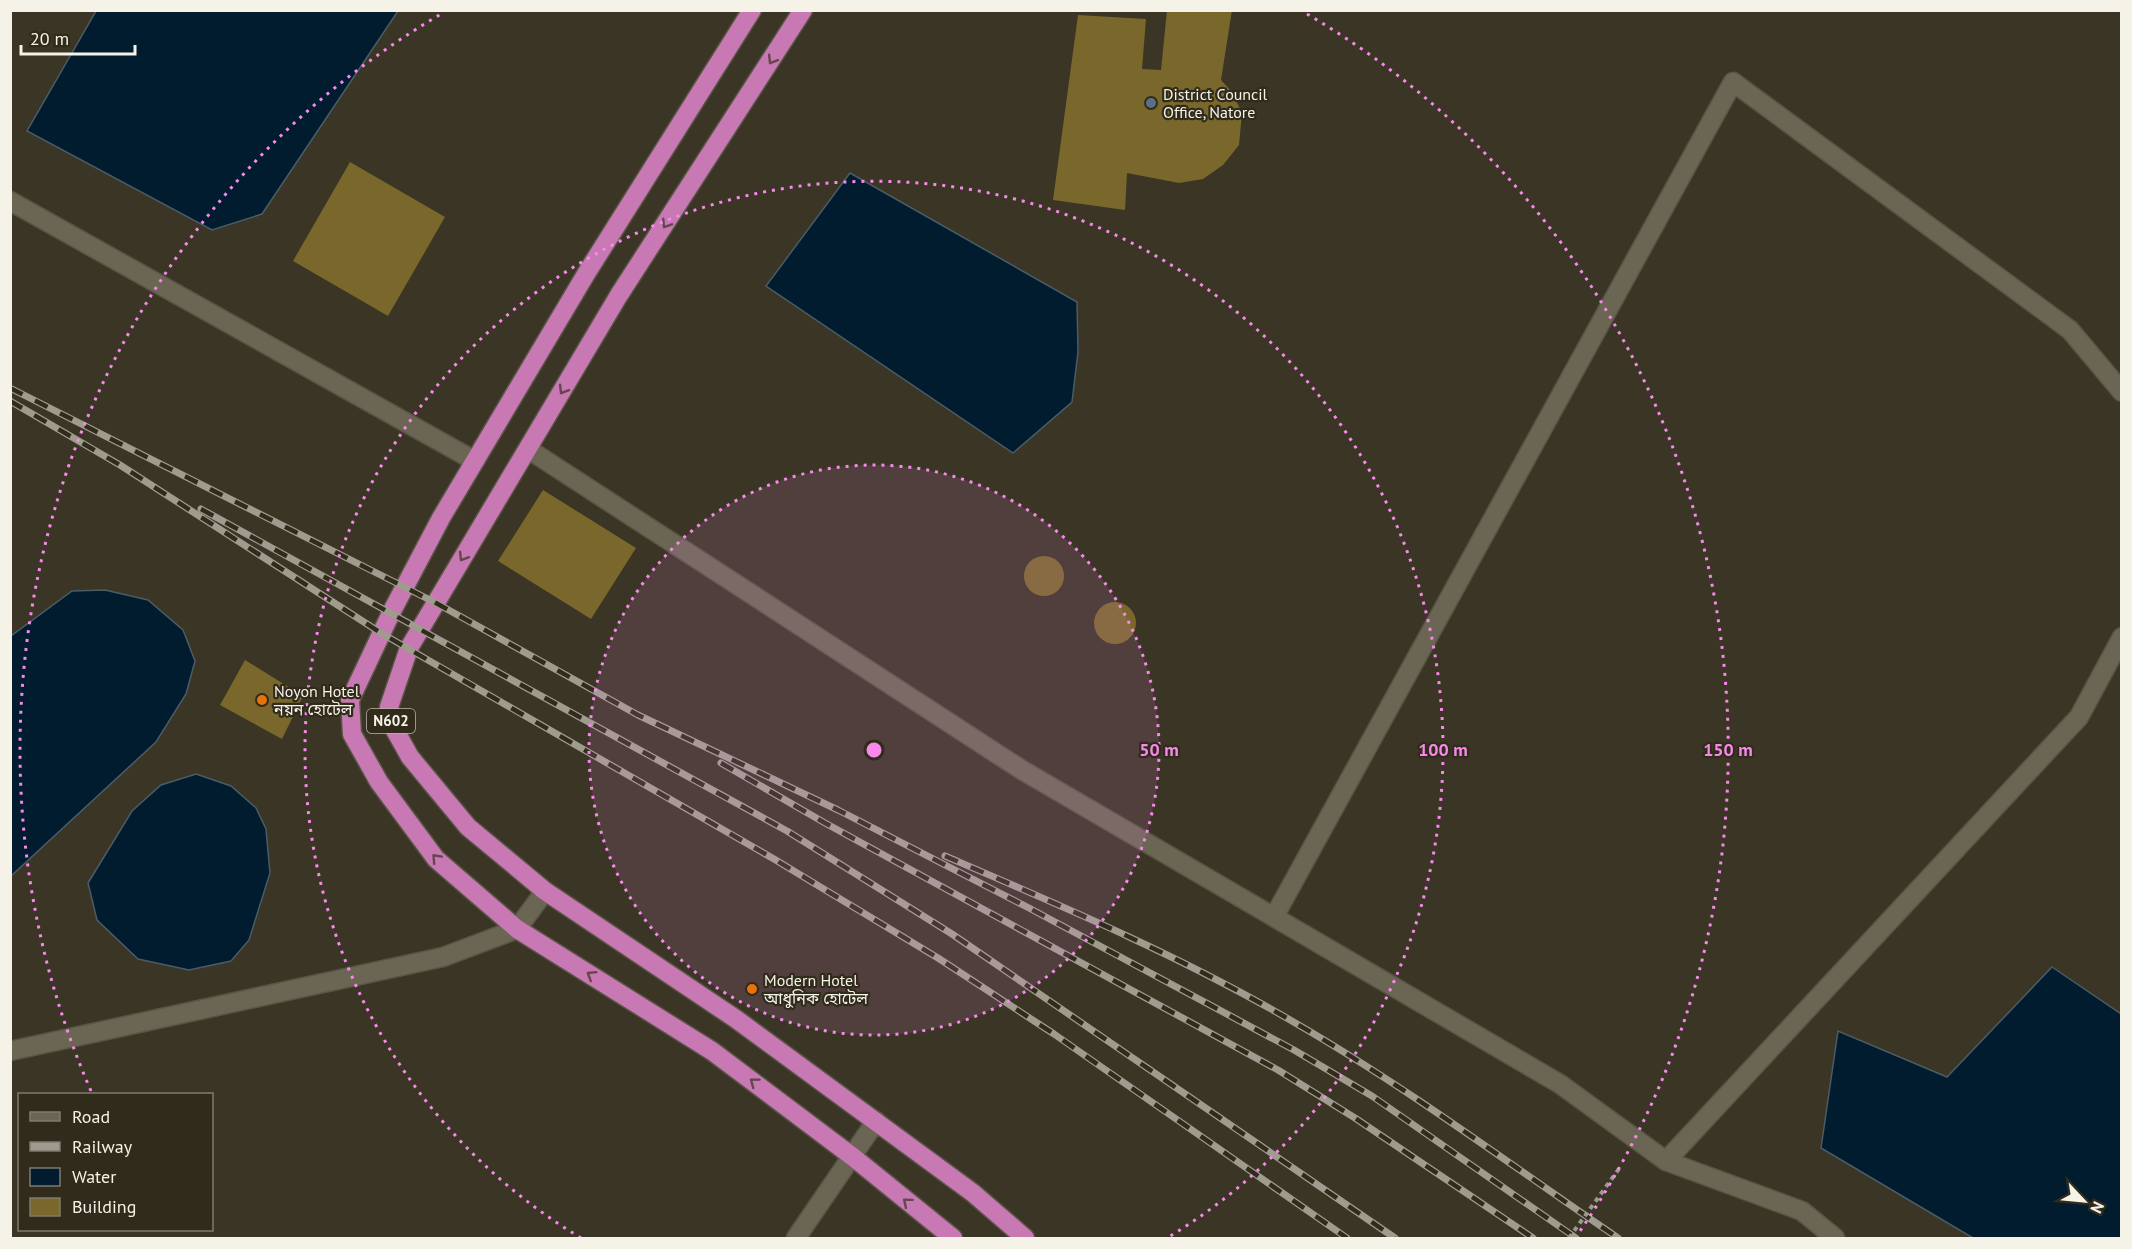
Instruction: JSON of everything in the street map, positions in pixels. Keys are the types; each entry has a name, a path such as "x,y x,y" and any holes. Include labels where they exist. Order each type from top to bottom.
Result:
{"highway":[{"name":"N602","path":"752,10 586,274 475,461 404,587 350,700 352,734 379,782 436,859 517,929 712,1051 853,1157 953,1239"},
{"name":"N602","path":"803,10 620,295 410,648 389,707 391,723 410,757 468,827 545,891 736,1019 973,1193 1025,1239"}],"street":[{"path":"1274,917 1733,82 2070,330 2121,392"},
{"path":"10,201 475,461"},
{"path":"528,449 1022,771 1560,1084 1666,1161 1802,1210 1835,1239"},
{"path":"1666,1161 2079,717 2121,637"},
{"path":"10,1051 443,957 517,929 545,891"},
{"path":"796,1239 876,1121"}],"path":[{"path":"1569,1239 1621,1166"}],"water":[{"path":"96,11 398,11 262,214 212,230 27,131"},
{"path":"850,173 1077,302 1078,352 1072,402 1013,453 766,286"},
{"path":"105,590 148,600 183,630 195,661 186,694 156,742 11,876 11,636 72,591"},
{"path":"196,774 231,786 256,808 266,829 270,873 249,940 231,961 189,970 138,959 97,920 88,883 132,811 161,785"},
{"path":"2052,967 2121,1014 2121,1238 1973,1238 1821,1148 1838,1031 1947,1077"}],"building":[{"name":"District Council Office, Natore","path":"1167,10 1232,10 1221,80 1232,92 1242,113 1239,145 1223,165 1203,179 1179,183 1127,173 1125,210 1053,200 1078,15 1146,19 1142,69 1161,70"},
{"path":"350,162 445,217 388,316 293,261"},
{"path":"543,490 636,548 591,619 498,561"},
{"path":"1044,556 1052,557 1058,562 1063,568 1063,584 1058,590 1052,595 1044,596 1036,595 1030,590 1025,584 1024,576 1025,568 1030,562 1036,557"},
{"path":"1115,602 1130,608 1136,623 1130,638 1115,644 1100,638 1094,623 1100,608"},
{"name":"Noyon Hotel নয়ন হোটেল","path":"245,660 303,696 282,739 220,705"}],"railway":[{"path":"10,388 436,603 638,715 838,810 1029,908 1294,1050 1372,1096 1576,1238"},
{"path":"10,401 120,465 381,633 774,859 938,958 1054,1034 1347,1238"},
{"path":"201,509 787,831 952,934 1395,1238"},
{"path":"721,763 825,823 1278,1070 1355,1118 1533,1238"},
{"path":"945,856 1124,934 1255,1000 1379,1074 1618,1238"}],"place":[{"name":"District Council Office, Natore","path":"1151,103"},
{"name":"Noyon Hotel নয়ন হোটেল","path":"262,700"},
{"name":"Modern Hotel আধুনিক হোটেল","path":"752,989"}]}
